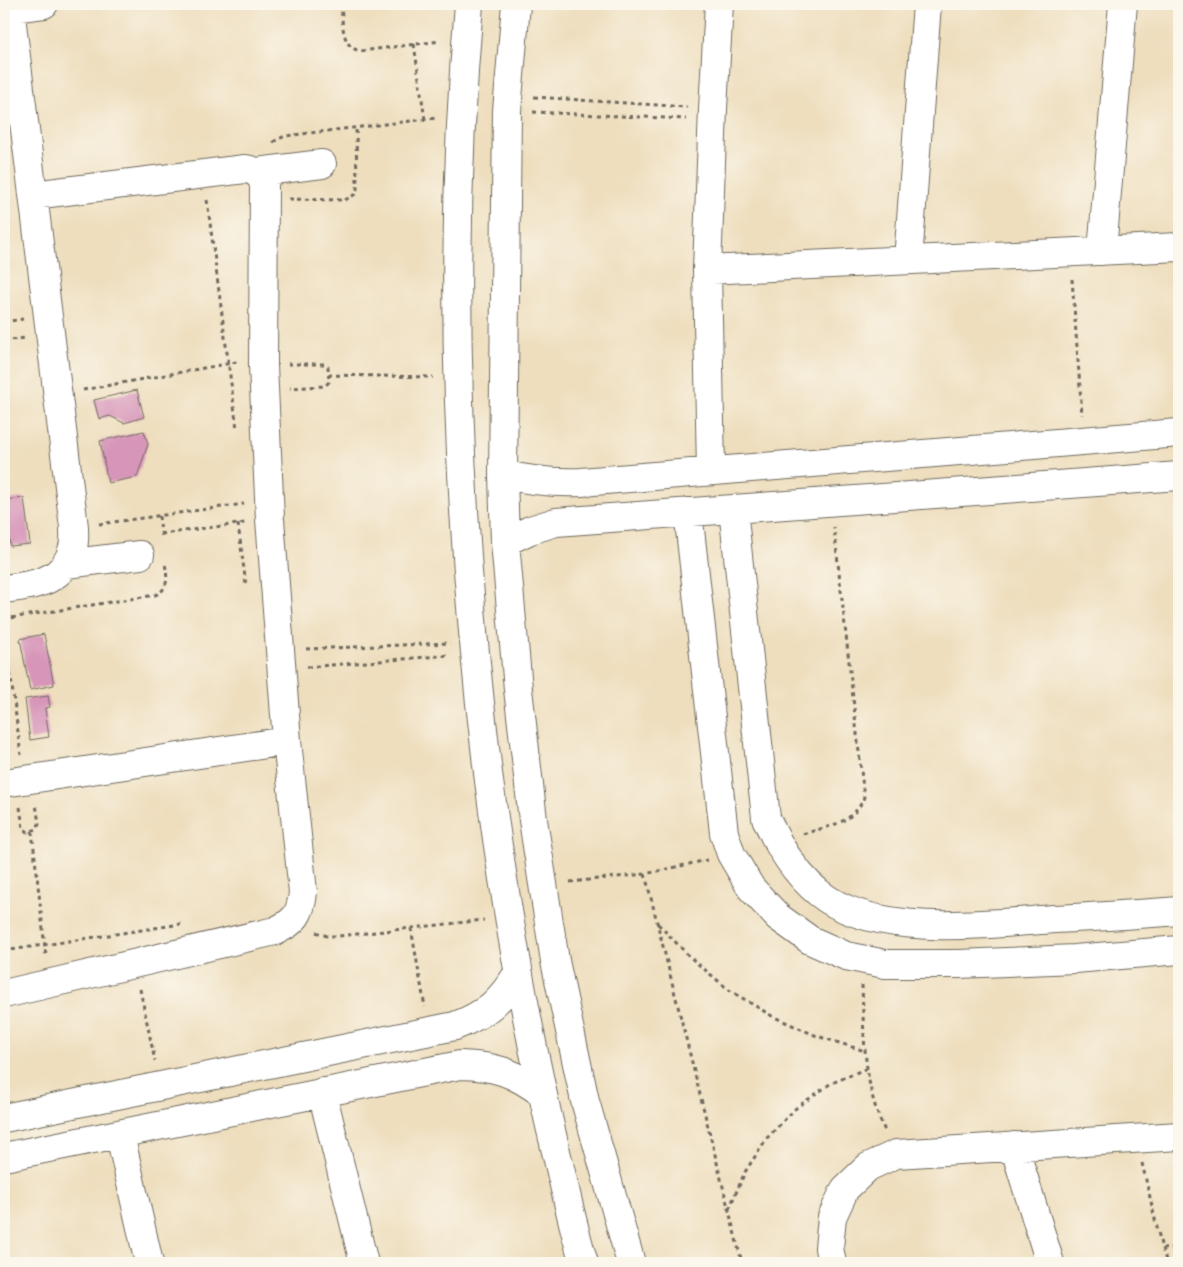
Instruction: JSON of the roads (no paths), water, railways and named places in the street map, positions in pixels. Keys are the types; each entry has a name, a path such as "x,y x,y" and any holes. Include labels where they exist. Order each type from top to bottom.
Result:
{"street":[{"path":"4,588 35,585 52,577 66,564 74,546 74,527 58,395 7,9 44,4"},
{"path":"469,4 462,116 458,240 458,377 465,534 474,648 490,789 518,973 542,1093 584,1263"},
{"path":"516,4 508,103 502,474 505,542 518,689 533,820 555,961 585,1101 631,1263"},
{"path":"711,471 707,270 719,4"},
{"path":"908,260 927,4"},
{"path":"1102,250 1123,4"},
{"path":"33,195 245,169 255,171 322,164"},
{"path":"4,994 275,931 287,926 297,916 302,905 304,892 287,741 270,510 263,370 264,184 255,171"},
{"path":"707,270 1179,247"},
{"path":"502,474 528,480 555,483 1179,433"},
{"path":"505,542 530,530 556,522 1179,476"},
{"path":"733,509 766,818 777,843 801,877 828,899 858,914 892,922 997,923 1179,911"},
{"path":"688,512 724,833 731,854 751,888 778,917 810,940 846,956 885,964 959,964 1075,959 1179,950"},
{"path":"66,564 156,554"},
{"path":"14,782 287,741"},
{"path":"4,1118 442,1029 475,1019 492,1007 507,991 518,973"},
{"path":"442,1029 460,1065"},
{"path":"4,1157 460,1065 482,1066 504,1071 524,1080 542,1093"},
{"path":"322,1092 364,1263"},
{"path":"120,1135 149,1263"},
{"path":"832,1263 828,1248 832,1217 845,1189 868,1167 896,1154 1179,1136"},
{"path":"1014,1146 1050,1263"}]}
